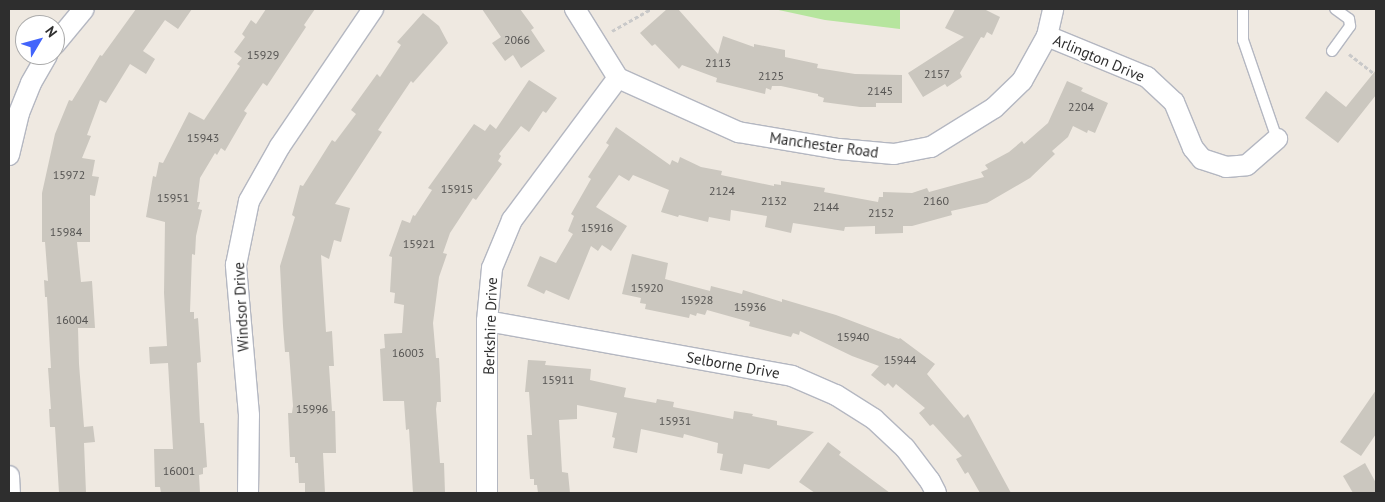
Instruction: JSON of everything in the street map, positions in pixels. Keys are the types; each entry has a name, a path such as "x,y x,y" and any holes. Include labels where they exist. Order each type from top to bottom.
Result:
{"street":[{"path":"65,32 84,9"},
{"name":"Windsor Drive","path":"248,493 249,415 236,265 249,201 280,146 373,9"},
{"path":"575,9 618,78"},
{"name":"Manchester Road","path":"618,78 738,132 839,149 894,154 931,148 994,108 1022,81 1047,36 1054,9"},
{"name":"Arlington Drive","path":"1047,36 1147,77 1174,102 1193,148 1202,159 1226,167 1247,165 1277,140"},
{"path":"9,156 19,113 31,83 42,65"},
{"name":"Berkshire Drive","path":"487,493 488,321 492,268 512,220 618,78"},
{"name":"Selborne Drive","path":"488,321 792,376 836,395 874,419 905,448 930,481 936,493"},
{"path":"9,476 10,493"}],"lane":[{"path":"1242,9 1243,40 1277,140"},
{"path":"1335,9 1349,19 1350,26 1335,48"}],"path":[{"path":"594,41 651,9"},
{"path":"1335,48 1376,75"}],"green space":[{"path":"774,9 900,9 900,29 825,20"}],"building":[{"path":"136,9 192,9 178,29 165,20 143,51 155,59 146,74 130,64 106,103 100,100 87,135 91,136 82,158 95,160 92,176 99,177 95,196 90,195 90,242 77,242 81,282 92,281 95,328 78,328 84,427 93,426 95,442 84,443 86,493 59,493 55,427 50,427 49,409 51,409 48,368 51,368 47,297 45,297 44,280 48,281 45,242 42,242 42,193 55,134 69,100 72,101 100,55 102,56"},
{"path":"266,9 315,9 304,25 306,27 267,86 263,83 244,111 247,113 225,151 221,148 217,155 215,153 200,178 197,202 200,202 198,209 202,210 196,236 195,255 192,254 190,312 194,312 194,319 198,318 201,362 197,363 200,423 204,423 207,467 203,468 203,474 199,475 200,493 161,493 160,487 155,487 154,449 173,449 168,363 150,364 149,347 167,346 164,293 165,222 146,217 153,176 156,177 159,162 163,163 189,112 204,120 240,66 237,64 242,58 234,52 245,37 242,34 251,20 256,24"},
{"path":"482,9 520,9 534,28 531,30 545,51 521,68 513,55 505,61 492,43 501,37"},
{"path":"667,9 678,9 718,54 723,36 754,47 754,44 785,50 785,57 818,64 817,68 855,74 902,75 902,103 876,103 876,107 860,107 823,102 824,98 818,96 818,94 781,86 772,86 771,90 766,88 765,94 716,82 717,78 682,65 679,69 655,44 652,46 640,33"},
{"path":"955,9 984,9 1000,17 992,35 987,32 984,38 981,37 960,73 962,77 947,87 945,84 923,97 908,73 964,37 945,28"},
{"path":"423,13 439,26 448,43 413,83 411,81 378,130 382,132 335,204 350,208 341,242 334,240 329,259 321,255 326,332 332,331 334,366 329,366 332,411 335,411 336,453 323,453 325,493 305,493 305,483 299,483 298,463 295,463 295,457 290,457 288,413 292,413 293,406 289,352 285,352 280,266 295,217 292,215 300,185 303,186 332,140 335,142 356,114 351,110 377,74 380,77 401,45 397,42"},
{"path":"1376,70 1376,95 1338,143 1305,118 1326,91 1346,107"},
{"path":"529,80 557,98 546,113 543,111 529,132 521,126 499,154 501,156 498,161 502,164 476,200 473,198 450,233 443,253 447,254 439,277 433,323 436,358 439,358 441,402 437,402 436,409 440,463 444,463 445,493 413,493 409,429 406,430 404,401 383,401 380,349 385,348 384,334 402,333 404,305 394,303 395,293 390,292 392,257 389,256 402,220 410,223 413,215 415,216 432,190 428,188 474,124 485,131 490,124 496,129"},
{"path":"1067,81 1083,88 1081,91 1108,103 1095,133 1088,130 1087,133 1073,126 1068,137 1052,151 1055,154 1030,178 987,203 951,211 952,215 912,226 903,226 903,233 875,234 875,226 845,227 844,231 793,223 791,233 765,227 767,216 731,210 730,221 709,217 708,222 661,212 669,190 633,175 629,181 619,175 596,207 627,226 611,251 602,245 598,251 591,246 569,300 546,290 544,294 527,286 540,256 556,263 573,234 568,231 574,216 571,214 591,179 588,177 609,145 606,143 616,127 670,165 672,160 678,163 680,157 701,167 722,171 721,175 774,186 774,184 781,185 781,181 825,188 824,192 878,202 879,197 883,197 883,192 912,193 927,188 929,192 984,177 981,172 988,169 985,165 1009,152 1022,141 1024,144 1048,123"},
{"path":"632,254 668,263 665,279 710,291 711,286 742,294 743,290 782,302 782,299 836,315 900,338 935,364 927,374 964,418 968,414 1011,493 980,493 968,472 965,474 956,459 962,456 933,424 930,426 919,413 925,408 896,384 893,388 888,383 885,386 871,375 879,366 852,356 800,331 799,335 793,333 791,337 749,326 750,322 707,310 705,315 697,313 696,316 690,314 689,318 645,309 646,304 640,303 641,298 622,294"},
{"path":"528,360 546,361 545,365 591,369 590,380 626,388 624,397 656,403 657,399 674,402 673,407 733,419 734,411 753,414 752,416 777,421 777,425 814,432 769,469 744,464 742,474 720,470 723,454 717,453 718,443 684,434 683,438 641,429 637,453 613,448 615,438 612,437 617,413 577,405 577,419 559,420 562,472 568,473 570,493 538,493 537,485 534,485 534,479 530,479 527,435 532,435 529,392 525,392"},
{"path":"1376,390 1376,434 1361,456 1340,442"},
{"path":"828,442 841,452 839,455 890,493 815,493 799,482"},
{"path":"1365,463 1376,483 1376,493 1353,493 1343,476"}]}
